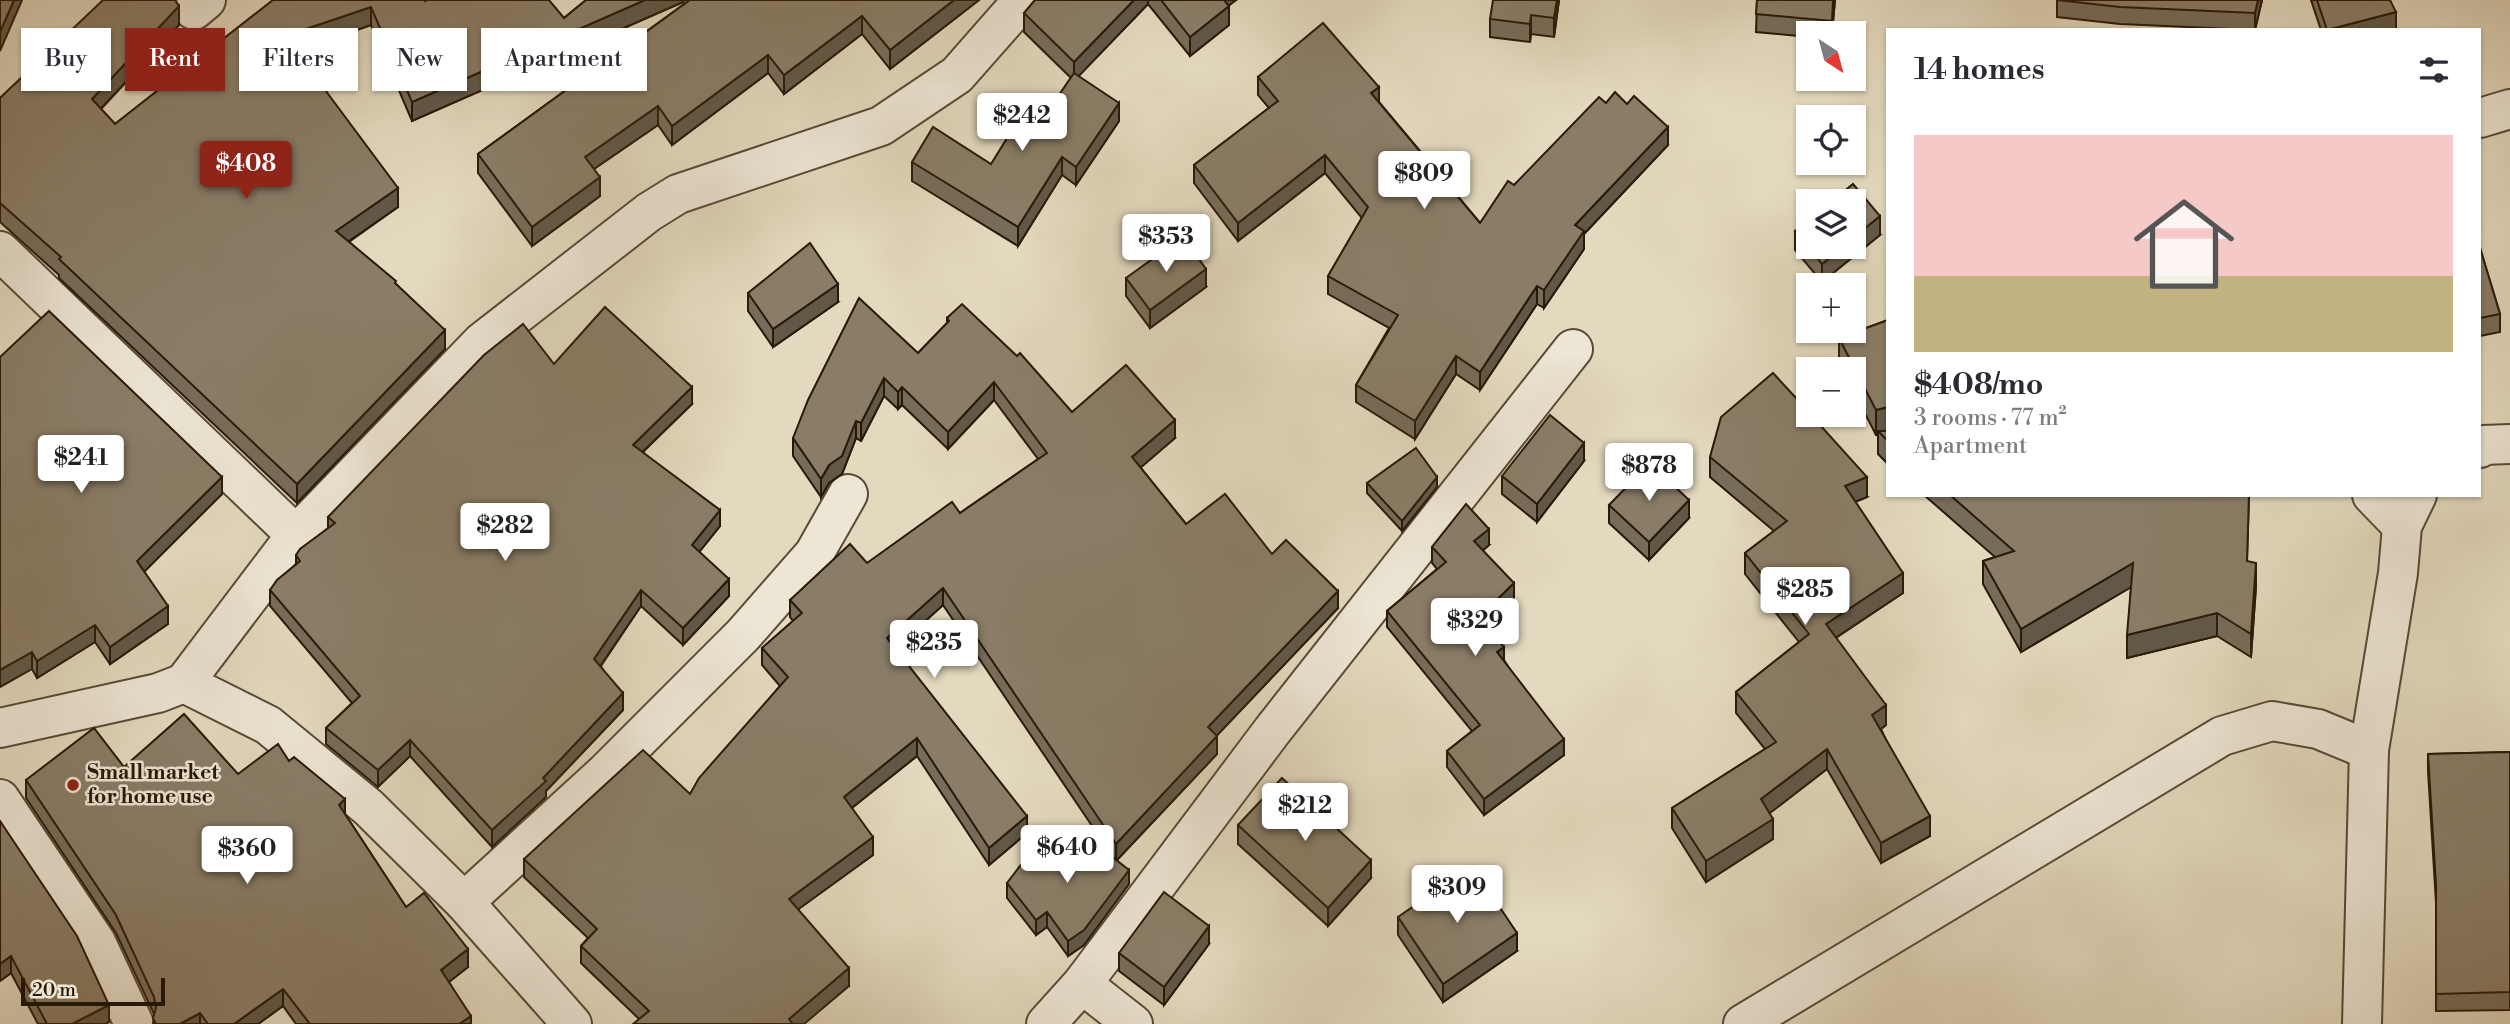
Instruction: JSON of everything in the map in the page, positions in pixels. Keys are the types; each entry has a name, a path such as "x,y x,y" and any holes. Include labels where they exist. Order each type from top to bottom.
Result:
{"street":[{"path":"0,728 158,693 184,683 296,535 482,342 649,212 678,194 881,126 957,75 1023,0"},
{"path":"2481,118 2510,109"},
{"path":"0,251 296,535"},
{"path":"1046,1024 1082,984 1272,731 1573,349"},
{"path":"2481,447 2510,444"},
{"path":"464,902 604,773 743,635 814,554 848,494"},
{"path":"2362,1024 2369,750 2409,511 2377,497"},
{"path":"184,683 268,725 368,807 464,902 572,1024"},
{"path":"1743,1024 2222,736 2272,720 2318,729 2369,750"},
{"path":"0,799 96,942 134,1024"},
{"path":"1082,984 1133,1024"}],"building":[{"path":"0,0 14,0 0,32"},
{"path":"103,0 175,0 179,6 158,28 125,28 125,64 111,79 111,28 74,28"},
{"path":"273,0 549,0 564,18 586,0 645,0 581,28 481,28 481,72 467,78 467,28 380,28 371,7 309,28 239,28 239,91 326,91 398,188 336,231 396,281 395,283 445,330 297,484 59,259 61,257 0,203 0,98 21,78 21,91 99,91 92,99 115,124 157,91 225,91 225,38"},
{"path":"690,0 954,0 890,50 862,16 784,75 768,55 672,126 658,106 585,157 600,177 532,227 478,154 565,91 647,91 647,31"},
{"path":"1035,0 1134,0 1074,62 1024,13"},
{"path":"1161,0 1224,0 1229,6 1190,37"},
{"path":"1493,0 1557,0 1554,18 1531,15 1530,24 1490,19"},
{"path":"1757,0 1833,0 1832,21 1756,14"},
{"path":"2057,0 2258,0 2255,13 2120,7"},
{"path":"2317,0 2390,0 2396,12 2335,28 2326,28"},
{"path":"1323,23 1379,87 1371,93 1480,223 1508,181 1514,185 1599,97 1606,103 1615,92 1627,104 1634,96 1668,127 1575,225 1584,231 1544,290 1537,286 1480,372 1456,356 1415,421 1356,385 1398,315 1328,276 1368,207 1325,155 1238,223 1194,165 1278,101 1258,77"},
{"path":"1074,73 1119,103 1076,167 1062,157 1018,227 912,162 933,127 991,164 1009,135 1025,145"},
{"path":"407,91 437,91 412,102"},
{"path":"1866,199 1880,216 1866,227"},
{"path":"1183,237 1206,269 1150,310 1126,278"},
{"path":"810,243 838,284 773,329 748,293"},
{"path":"2481,251 2500,314 2481,318"},
{"path":"859,298 918,353 962,304 1017,356 1020,353 1072,412 1126,365 1175,420 1132,457 1186,524 1225,494 1272,554 1286,540 1338,591 1208,727 1217,736 1116,844 943,588 887,638 1027,816 989,848 917,738 844,797 873,837 789,899 849,968 789,1019 793,1024 633,1024 649,1011 581,946 597,929 524,859 643,750 690,794 699,778 788,677 762,648 802,613 790,600 850,544 867,563 952,502 960,513 1047,453 994,382 948,432 902,387 898,392 884,378 861,423 856,421 842,456 829,465 821,479 793,438 808,400"},
{"path":"605,307 692,387 633,445 720,510 692,545 729,579 683,628 641,590 594,659 623,693 543,778 546,781 492,830 410,740 378,770 326,728 360,696 270,590 277,580 300,561 296,555 300,549 335,523 328,517 484,355 523,324 554,364"},
{"path":"49,311 222,477 137,561 168,606 110,647 95,625 37,661 32,652 0,670 0,357"},
{"path":"1886,321 1886,408 1876,410 1866,391 1866,357 1849,357 1842,343 1866,343 1866,328"},
{"path":"1773,373 1796,398 1796,427 1822,427 1867,477 1845,486 1903,573 1826,624 1886,705 1872,715 1930,816 1881,843 1827,749 1761,799 1773,819 1706,861 1672,808 1776,742 1736,692 1809,634 1745,553 1787,521 1710,457 1721,417"},
{"path":"1550,415 1584,443 1537,504 1502,476"},
{"path":"1878,431 1886,431 1886,439"},
{"path":"1416,448 1437,477 1402,521 1367,483"},
{"path":"1650,463 1689,500 1649,542 1609,505"},
{"path":"1952,497 2249,497 2247,561 2256,563 2251,634 2217,613 2127,635 2133,563 2021,629 1983,561 2014,551"},
{"path":"1466,504 1489,529 1474,541 1514,583 1479,617 1504,647 1497,652 1564,739 1484,799 1447,751 1480,725 1387,611 1446,562 1432,547"},
{"path":"184,714 238,774 278,744 289,761 294,757 345,799 339,805 406,907 424,893 468,949 441,970 471,1016 459,1024 310,1024 283,989 234,1024 208,1024 200,1013 180,1024 156,1024 153,1018 156,1008 154,997 116,915 26,780 94,728 124,767"},
{"path":"2510,752 2510,992 2436,994 2436,885 2428,754"},
{"path":"1282,778 1371,860 1328,908 1238,825"},
{"path":"0,821 77,936 109,1005 72,1024 47,1024 11,956 0,964"},
{"path":"1042,837 1063,864 1093,842 1129,870 1084,930 1068,941 1047,912 1036,920 1007,883"},
{"path":"1472,866 1517,933 1443,984 1398,917"},
{"path":"1164,892 1209,926 1164,987 1119,953"}],"place":[{"name":"Small market for home use","path":"73,785"}]}
